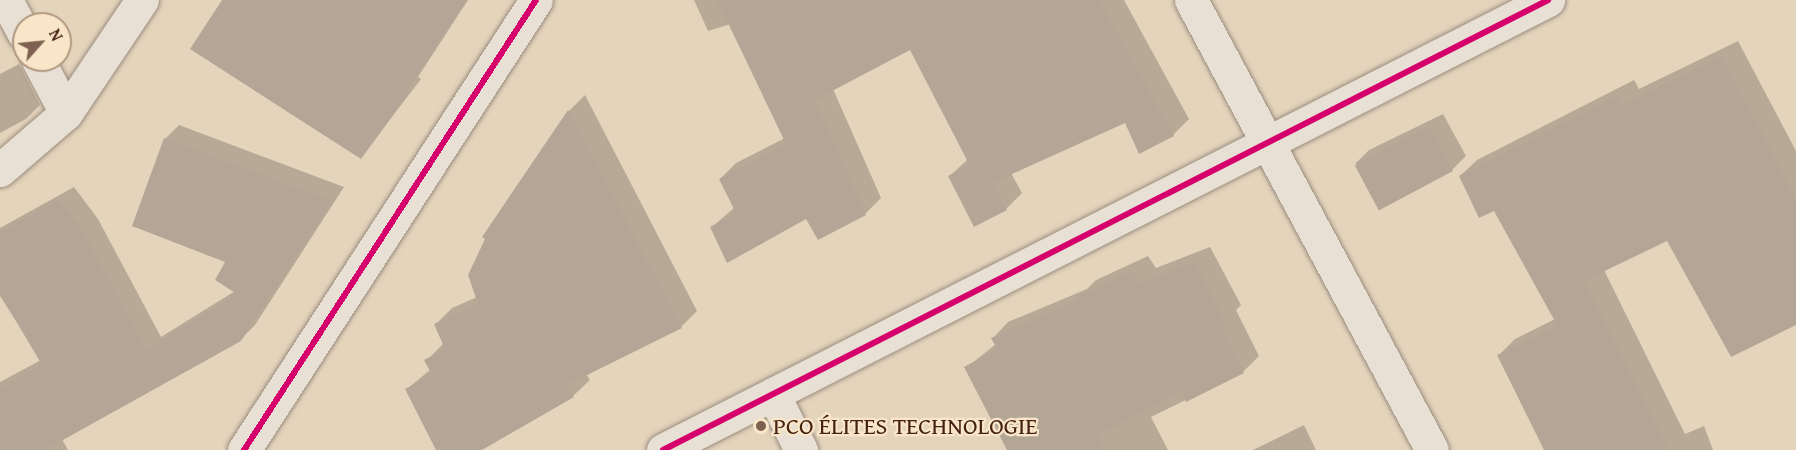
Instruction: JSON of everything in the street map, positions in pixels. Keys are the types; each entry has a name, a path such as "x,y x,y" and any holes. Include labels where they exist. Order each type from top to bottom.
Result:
{"street":[{"path":"0,170 66,113 142,0"},
{"path":"244,450 536,0"},
{"path":"1191,0 1432,450"},
{"path":"663,450 1548,0"},
{"path":"44,72 66,113"},
{"path":"773,394 801,450"}],"building":[{"path":"222,0 466,0 407,90 410,92 361,159 190,49"},
{"path":"717,0 1099,0 1174,136 1139,154 1125,123 992,183 1007,210 974,227 948,176 969,164 910,50 815,100 866,215 818,240 806,219 727,263 710,227 736,213 719,179 786,144"},
{"path":"1721,56 1796,198 1796,325 1731,357 1667,241 1584,281 1669,450 1544,450 1497,355 1557,325 1494,211 1479,218 1459,176 1618,95 1622,105"},
{"path":"568,110 682,328 567,385 574,397 482,450 436,450 405,389 432,375 424,360 445,349 434,324 478,304 468,275 485,239 482,237"},
{"path":"1429,126 1453,171 1379,210 1355,165"},
{"path":"164,138 332,201 241,341 45,450 0,450 0,388 42,365 0,294 0,232 59,200 84,233 146,350 237,294 215,280 225,262 132,226"},
{"path":"1194,262 1226,323 1220,326 1244,373 1186,402 1181,391 1098,435 1105,450 1007,450 964,367 997,349 991,338 1080,300 1078,296 1132,271 1139,283"}],"cycle path":[{"path":"244,450 536,0"},
{"path":"663,450 1548,0"}],"place":[{"name":"PCO ÉLITES TECHNOLOGIE","path":"761,426"}]}
